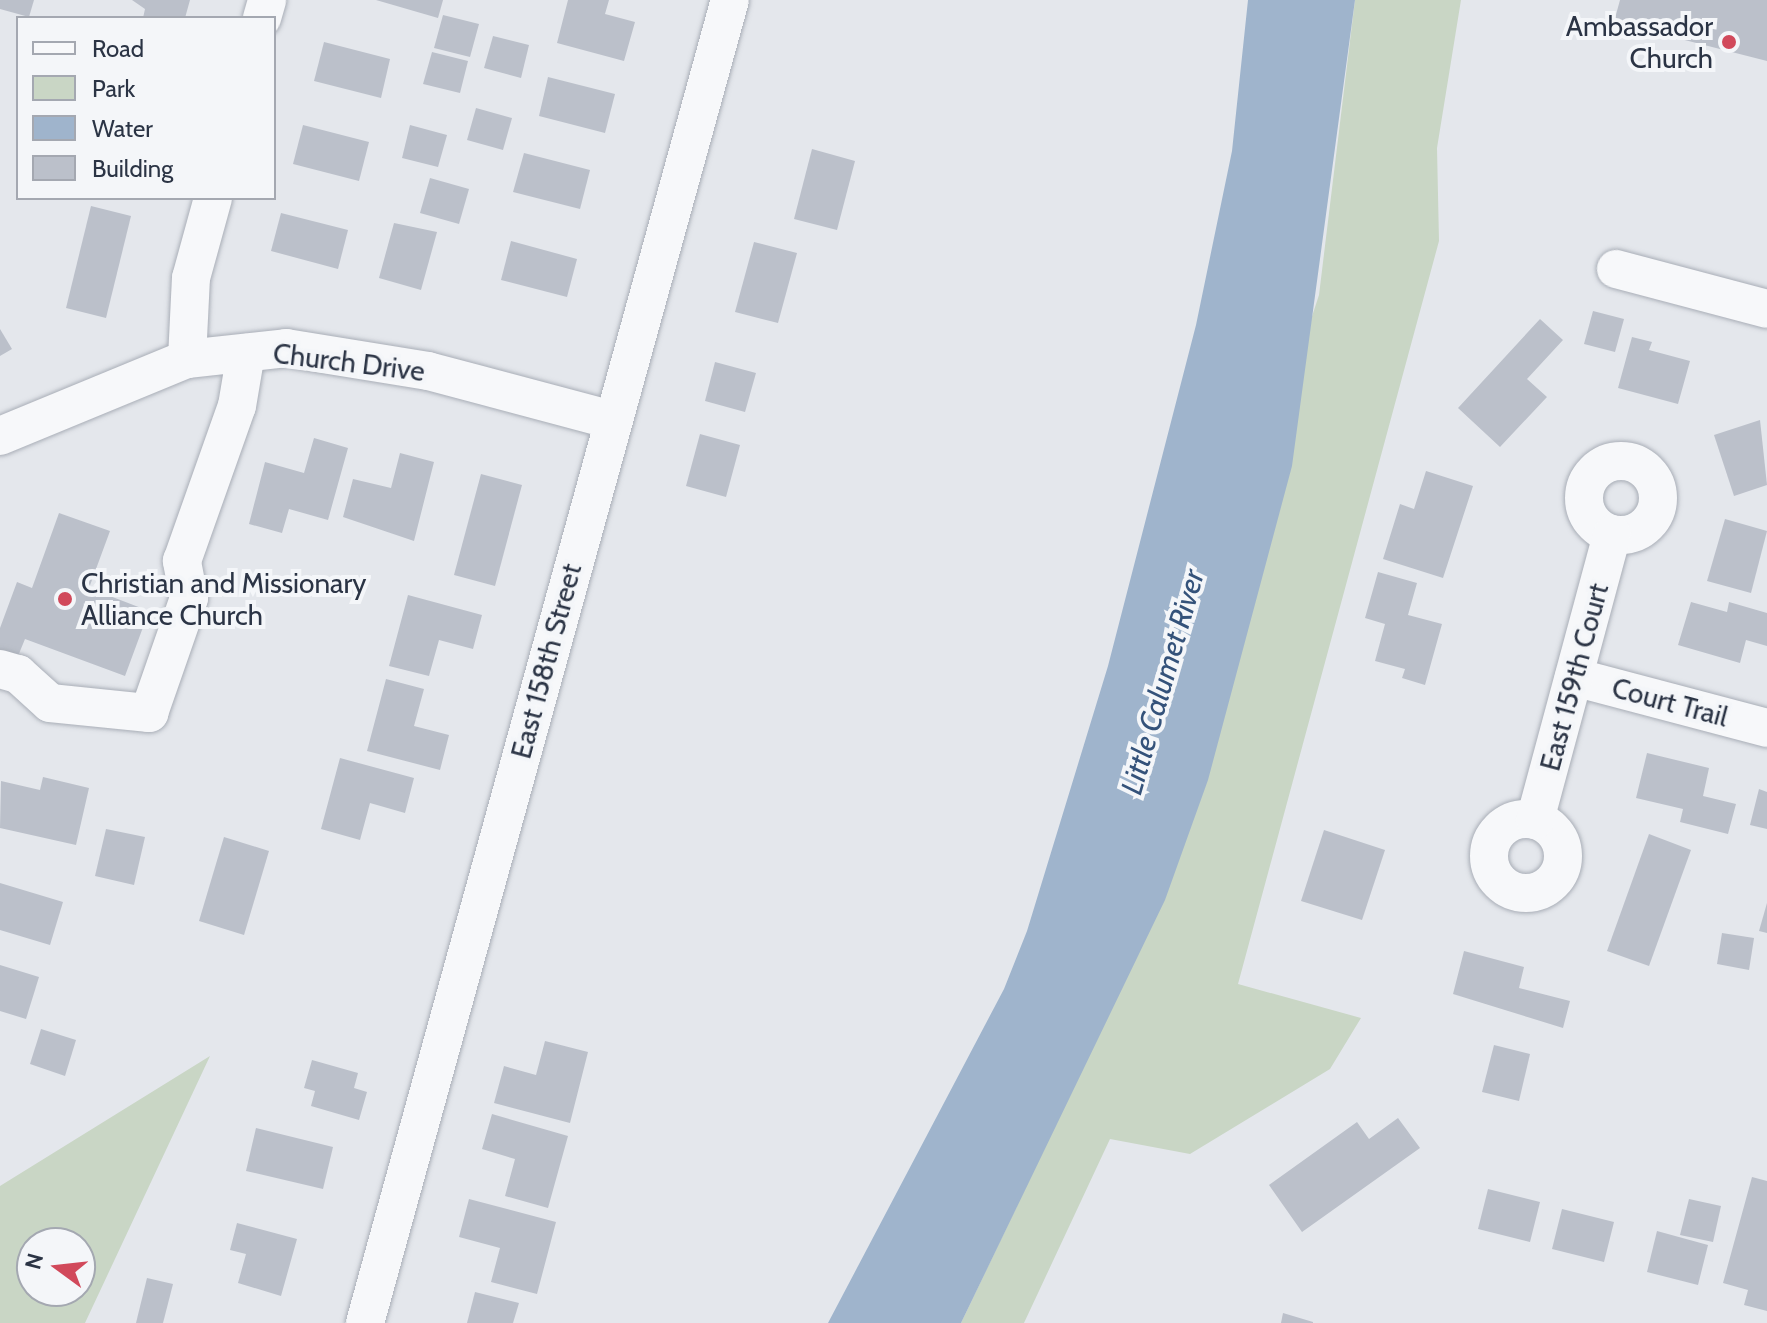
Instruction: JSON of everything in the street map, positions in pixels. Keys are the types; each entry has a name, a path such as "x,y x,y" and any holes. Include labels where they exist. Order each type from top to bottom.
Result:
{"street":[{"name":"East 158th Street","path":"365,1323 730,0"},
{"path":"187,359 191,278 212,200"},
{"path":"1616,269 1767,309"},
{"name":"Church Drive","path":"0,436 187,359 286,348 428,371 612,420"},
{"path":"0,669 18,674 50,703 149,713 189,598 182,561 237,406 246,353"},
{"name":"East 159th Court","path":"1535,820 1612,534"},
{"name":"Court Trail","path":"1574,677 1767,728"}],"green space":[{"path":"1355,0 1461,0 1437,148 1439,241 1238,984 1361,1018 1330,1069 1190,1154 1110,1139 1024,1323 961,1323 1025,1189 1319,295"},
{"path":"210,1056 96,1300 96,1227 16,1227 16,1307 92,1307 85,1323 0,1323 0,1186"}],"water":[{"name":"Little Calumet River","path":"1248,0 1355,0 1292,466 1208,780 1165,900 961,1323 828,1323 1004,989 1027,931 1108,666 1196,325 1232,151"}],"building":[{"path":"0,0 34,0 29,16 0,9"},
{"path":"132,0 190,0 186,16 143,16 145,9"},
{"path":"376,0 443,0 438,18"},
{"path":"568,0 609,0 605,14 635,22 624,61 557,43"},
{"name":"Ambassador Church","path":"1620,0 1767,0 1767,61 1614,22"},
{"path":"443,15 479,24 470,57 434,48"},
{"path":"493,36 529,45 521,78 484,68"},
{"path":"324,42 390,59 381,98 314,81"},
{"path":"432,52 468,61 460,93 423,84"},
{"path":"548,77 615,94 605,133 539,116"},
{"path":"476,108 512,118 503,150 467,140"},
{"path":"303,125 369,142 359,181 293,164"},
{"path":"410,125 447,135 438,167 402,158"},
{"path":"812,149 855,161 837,230 794,219"},
{"path":"524,153 590,170 580,209 513,192"},
{"path":"430,178 469,189 459,224 420,213"},
{"path":"91,206 131,216 106,318 66,308"},
{"path":"281,213 348,230 338,269 271,251"},
{"path":"394,223 437,232 421,290 379,278"},
{"path":"511,241 577,259 567,297 501,280"},
{"path":"754,242 797,253 778,323 735,312"},
{"path":"1593,311 1624,319 1615,352 1584,344"},
{"path":"1540,319 1563,340 1527,379 1547,397 1500,447 1458,408"},
{"path":"0,329 12,349 0,356"},
{"path":"1632,337 1652,342 1649,350 1690,361 1678,404 1618,388"},
{"path":"715,362 756,373 745,412 705,401"},
{"path":"1760,420 1767,485 1734,496 1714,435"},
{"path":"700,434 740,445 726,497 686,486"},
{"path":"314,438 348,448 328,520 289,509 282,533 249,524 265,462 304,473"},
{"path":"400,453 434,462 414,541 343,517 353,479 391,488"},
{"path":"1426,471 1473,486 1443,578 1383,559 1400,504 1414,509"},
{"path":"481,474 522,485 495,586 454,575"},
{"name":"Christian and Missionary Alliance Church","path":"59,513 110,531 89,588 149,611 125,676 25,639 16,661 0,655 0,628 17,582 32,588"},
{"path":"1725,519 1767,531 1751,593 1707,581"},
{"path":"1378,572 1417,583 1408,615 1442,624 1425,685 1402,678 1405,669 1375,661 1385,624 1365,618"},
{"path":"408,595 482,615 473,649 439,640 429,676 389,666"},
{"path":"1691,602 1727,612 1729,602 1767,613 1767,646 1746,640 1740,663 1678,645"},
{"path":"386,679 424,689 414,726 449,735 440,770 367,751"},
{"path":"1647,753 1709,768 1703,796 1736,804 1728,834 1680,822 1683,809 1636,798"},
{"path":"340,758 414,778 405,813 370,803 360,840 321,829"},
{"path":"43,777 89,788 76,845 0,828 1,781 40,790"},
{"path":"1759,789 1767,792 1767,829 1750,825"},
{"path":"106,829 145,837 134,885 95,876"},
{"path":"1324,830 1385,850 1362,920 1301,901"},
{"path":"1649,834 1691,850 1649,966 1607,951"},
{"path":"224,837 269,851 244,935 199,921"},
{"path":"0,883 63,902 50,945 0,930"},
{"path":"1767,903 1767,933 1759,931"},
{"path":"1722,933 1754,938 1749,970 1717,964"},
{"path":"1464,951 1524,967 1519,988 1570,1001 1563,1028 1453,994"},
{"path":"0,965 39,977 26,1019 0,1011"},
{"path":"41,1029 76,1040 65,1076 30,1064"},
{"path":"545,1041 588,1052 570,1123 494,1103 504,1066 536,1075"},
{"path":"1494,1045 1530,1054 1519,1101 1482,1092"},
{"path":"312,1060 358,1073 354,1088 367,1092 359,1120 311,1106 315,1091 304,1088"},
{"path":"492,1114 568,1136 548,1208 505,1196 515,1159 482,1149"},
{"path":"1398,1118 1420,1148 1302,1232 1269,1185 1357,1122 1369,1139"},
{"path":"256,1128 333,1147 323,1189 246,1171"},
{"path":"1752,1177 1767,1181 1767,1311 1744,1305 1748,1290 1723,1283"},
{"path":"1488,1189 1540,1202 1530,1242 1478,1229"},
{"path":"469,1199 556,1222 537,1294 491,1282 500,1248 459,1237"},
{"path":"1689,1199 1721,1206 1713,1242 1680,1235"},
{"path":"1562,1209 1614,1222 1604,1262 1552,1249"},
{"path":"237,1223 297,1239 281,1296 238,1283 246,1254 230,1250"},
{"path":"1657,1231 1708,1245 1698,1285 1647,1272"},
{"path":"147,1278 173,1284 163,1323 136,1323"},
{"path":"475,1292 519,1303 513,1323 467,1323"},
{"path":"1283,1313 1313,1322 1313,1323 1281,1323"}],"place":[{"name":"Ambassador Church","path":"1729,42"},
{"name":"Christian and Missionary Alliance Church","path":"65,599"}]}
